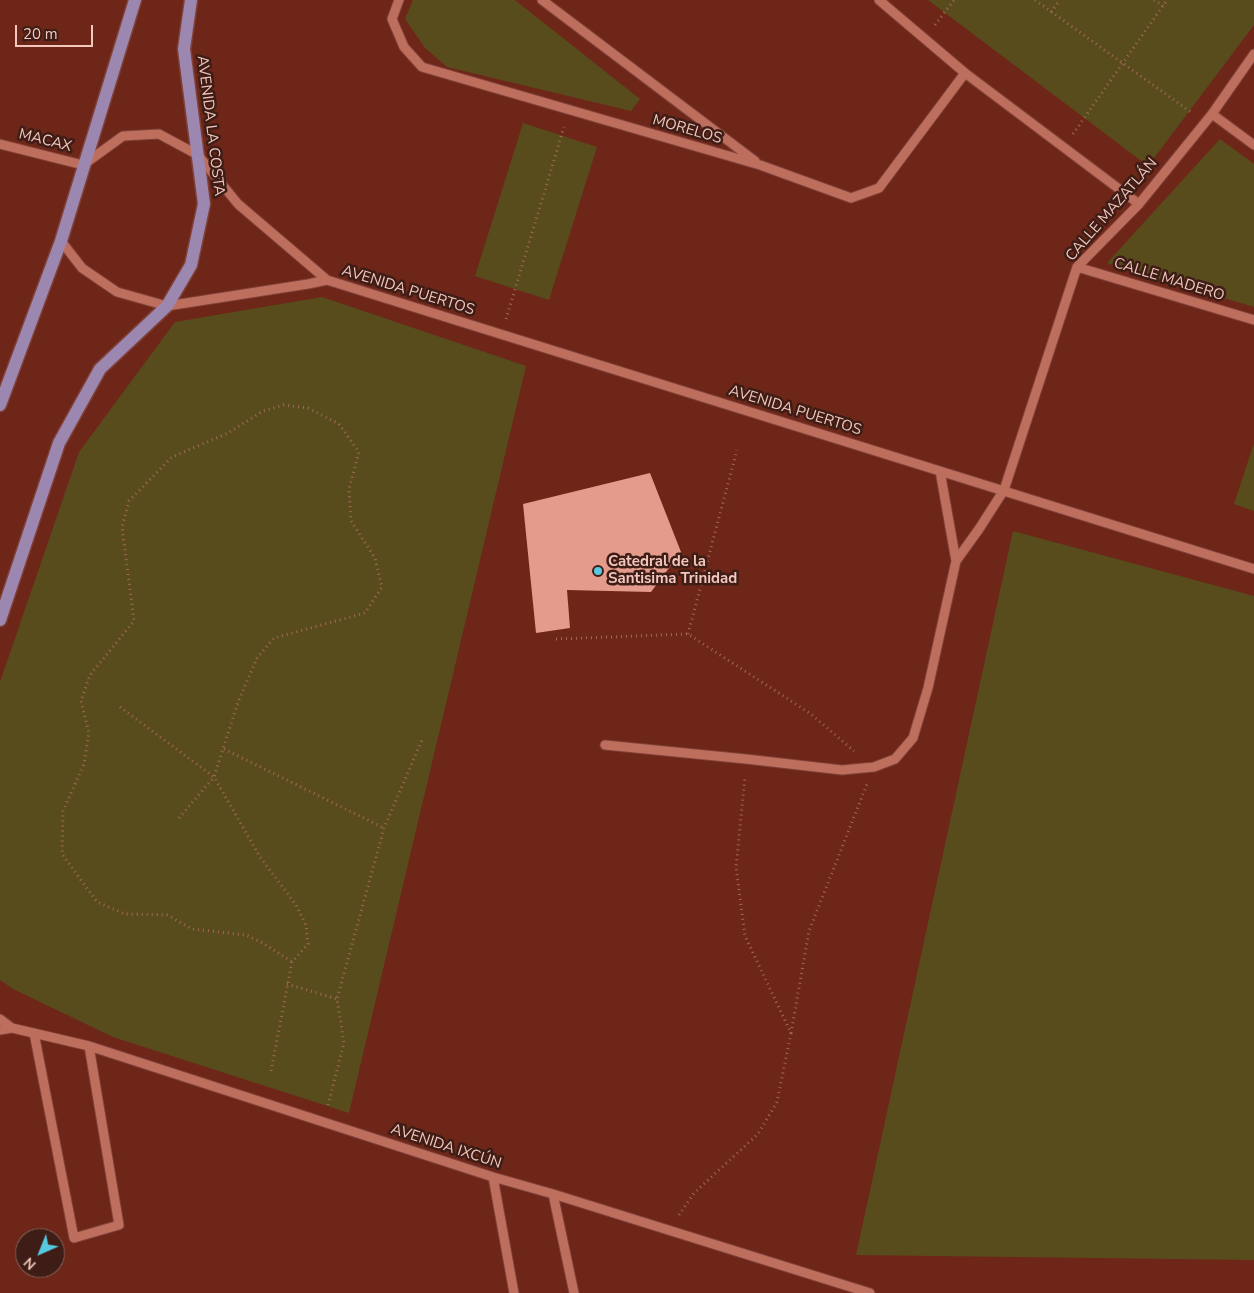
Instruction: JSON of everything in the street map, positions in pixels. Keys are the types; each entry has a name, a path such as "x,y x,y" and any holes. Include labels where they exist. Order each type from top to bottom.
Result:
{"main road":[{"path":"0,405 5,376 60,241 135,0"},
{"name":"AVENIDA LA COSTA","path":"1,616 59,443 100,369 167,306 191,265 204,204 184,49 191,0"}],"street":[{"name":"MORELOS","path":"399,0 392,19 404,47 422,67 760,165 851,198 879,188 965,73"},
{"path":"542,0 760,165"},
{"path":"879,0 965,73 1139,204"},
{"name":"CALLE MAZATLÁN","path":"956,561 979,530 1004,490 1077,267 1139,204 1212,114 1254,54"},
{"path":"1212,114 1254,145"},
{"name":"AVENIDA PUERTOS","path":"83,165 123,136 159,134 198,155 238,204 327,280 1254,569"},
{"name":"MACAX","path":"0,144 83,165"},
{"name":"AVENIDA PUERTOS","path":"60,241 82,268 117,292 167,306 327,280"},
{"name":"CALLE MADERO","path":"1077,267 1254,320"},
{"path":"604,745 746,758 842,770 874,767 895,759 913,738 928,688 956,561 940,471"},
{"name":"AVENIDA IXCÚN","path":"0,1019 12,1028"},
{"name":"AVENIDA IXCÚN","path":"0,1030 12,1028 89,1046 493,1177 870,1293"},
{"path":"34,1033 74,1238 119,1225 89,1046"},
{"path":"493,1177 514,1293"},
{"path":"552,1194 574,1293"}],"path":[{"path":"924,39 954,0"},
{"path":"1035,0 1205,122"},
{"path":"1051,12 1060,0"},
{"path":"1154,0 1163,6"},
{"path":"1064,147 1167,0"},
{"path":"502,334 569,110"},
{"path":"179,818 214,777 238,702 257,658 274,638 365,613 382,587 375,558 350,521 349,489 359,452 339,424 308,408 284,405 264,411 228,434 172,457 129,501 122,528 134,622 90,675 81,701 89,733 84,764 63,811 62,854 97,902 125,914 167,915 192,929 246,935 263,943 292,962"},
{"path":"688,634 737,450"},
{"path":"556,640 688,634 811,714 874,767 809,931 777,1102 758,1134 694,1193 668,1231"},
{"path":"120,707 214,777 260,857 296,905 306,924 308,944 292,962 271,1071"},
{"path":"324,1122 344,1043 337,999 384,828 422,740"},
{"path":"224,749 384,828"},
{"path":"746,758 736,867 745,936 790,1034"},
{"path":"287,984 337,999"}],"shaded area":[{"path":"413,0 515,0 640,99 631,111 447,67 425,48 405,19"},
{"path":"928,0 1254,0 1254,25 1148,166"},
{"path":"523,123 597,147 549,300 475,276"},
{"path":"1220,139 1254,164 1254,307 1107,263"},
{"path":"322,297 526,366 349,1113 113,1037 13,989 0,980 0,682 79,452 175,322"},
{"path":"1254,443 1254,511 1234,504"},
{"path":"1013,531 1254,596 1254,1260 856,1255"}],"building":[{"name":"Catedral de la Santisima Trinidad","path":"650,473 681,552 651,592 567,590 570,628 536,633 523,504"}],"place":[{"name":"Catedral de la Santisima Trinidad","path":"598,571"}]}
